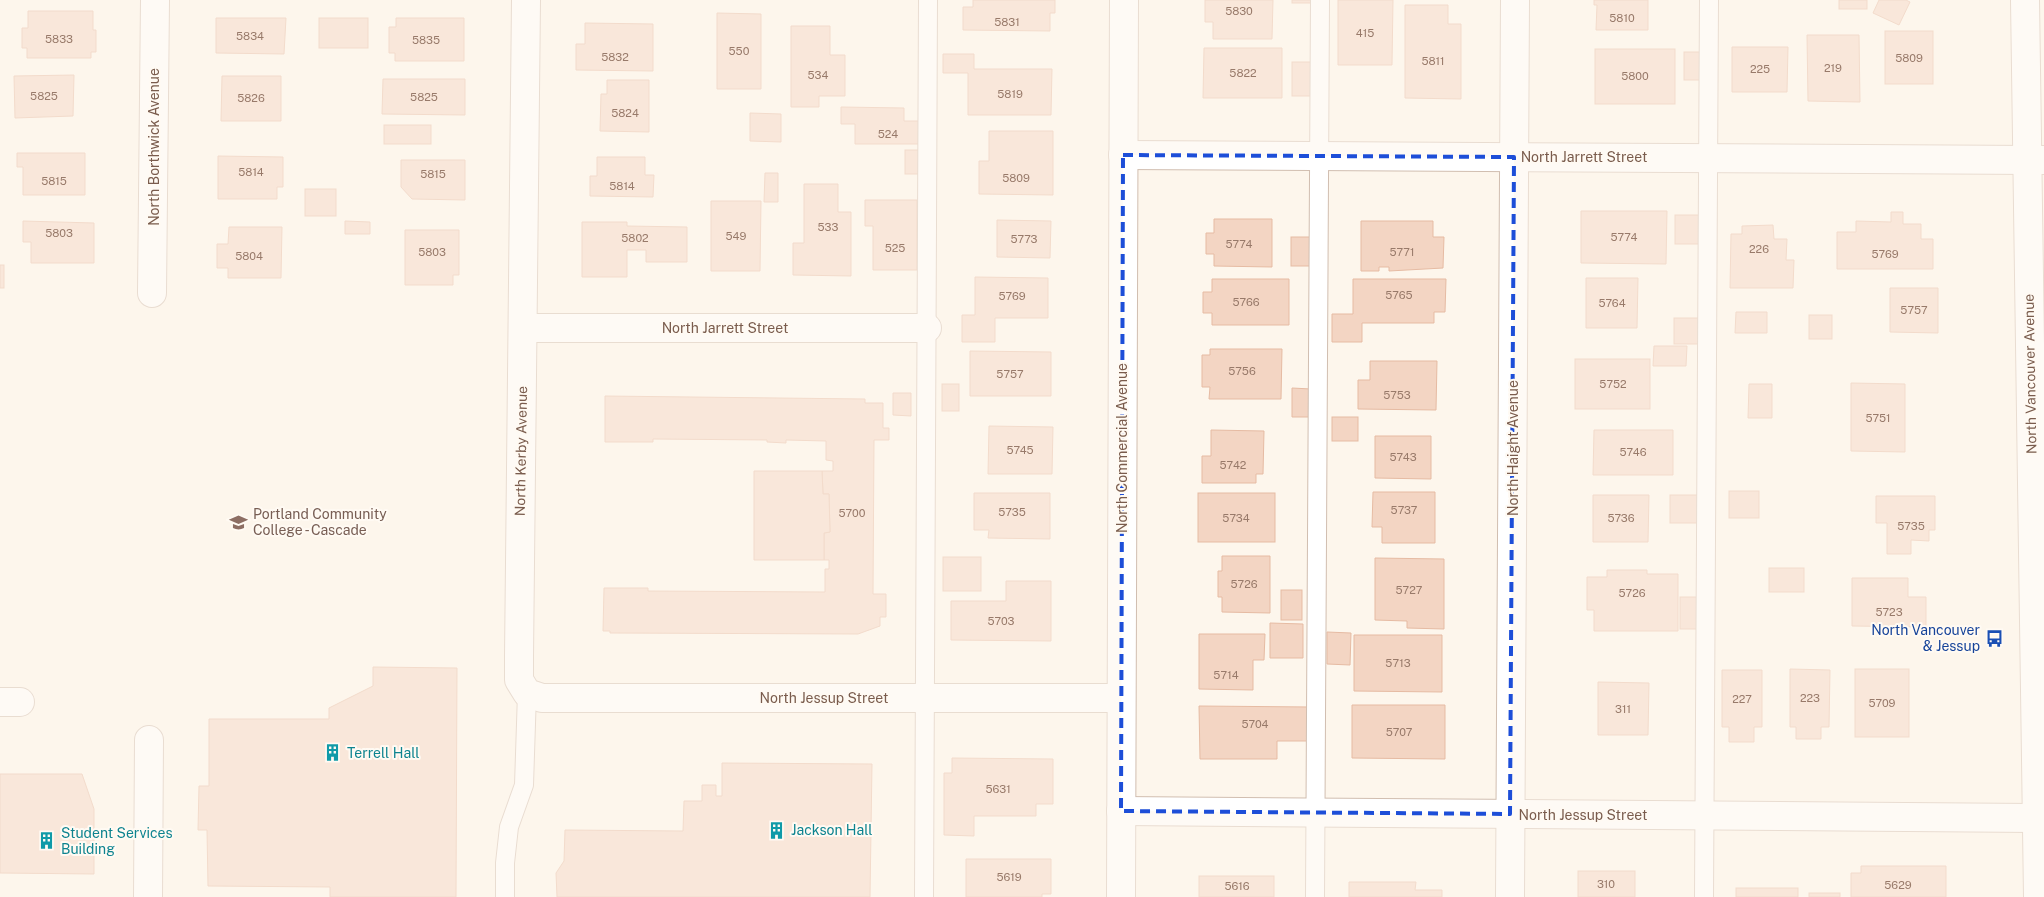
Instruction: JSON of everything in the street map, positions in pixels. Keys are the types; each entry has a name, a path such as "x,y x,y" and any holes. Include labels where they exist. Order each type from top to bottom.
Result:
{"street":[{"name":"North Borthwick Avenue","path":"152,293 155,0"},
{"name":"North Kerby Avenue","path":"526,0 519,680 527,693"},
{"name":"North Commercial Avenue","path":"1121,897 1124,0"},
{"name":"North Haight Avenue","path":"1510,897 1515,0"},
{"name":"North Vancouver Avenue","path":"2025,0 2036,160 2040,818 2038,897"},
{"name":"North Jarrett Street","path":"1123,155 2036,160"},
{"name":"North Jarrett Street","path":"522,328 927,328"},
{"name":"North Jessup Street","path":"527,693 542,698 1121,698"},
{"path":"148,897 149,740"},
{"name":"North Jessup Street","path":"1121,811 2040,818"}],"lane":[{"path":"924,897 928,0"},
{"path":"1315,897 1320,0"},
{"path":"1704,897 1709,0"},
{"name":"North Kerby Avenue","path":"505,897 505,863 509,827 524,785 527,693"}],"highlighted area":[{"path":"1123,155 1514,157 1510,814 1121,811"}],"building":[{"path":"973,0 1055,0 1055,13 1050,13 1050,31 963,30 963,7 973,7"},
{"path":"1205,0 1273,0 1272,39 1213,39 1213,22 1205,22"},
{"path":"1292,0 1313,0 1313,3 1292,3"},
{"path":"1338,0 1393,0 1392,65 1338,65"},
{"path":"1594,0 1648,0 1648,30 1596,30 1597,5 1594,5"},
{"path":"1839,0 1867,0 1867,9 1839,9"},
{"path":"1879,0 1906,0 1910,2 1899,25 1873,13"},
{"path":"1405,5 1448,5 1448,24 1461,24 1461,99 1405,98"},
{"path":"28,11 93,11 93,30 96,30 96,52 91,52 91,58 27,58 27,48 22,48 22,28 28,28"},
{"path":"717,13 761,14 761,89 717,89"},
{"path":"216,18 286,18 284,54 216,53"},
{"path":"319,18 368,18 368,48 319,48"},
{"path":"396,18 464,18 464,61 395,61 395,53 389,53 389,27 396,27"},
{"path":"585,23 653,24 653,71 576,70 576,44 585,44"},
{"path":"791,26 830,26 830,55 845,55 845,96 819,96 819,107 791,107"},
{"path":"1885,31 1933,31 1933,84 1885,84"},
{"path":"1807,35 1859,35 1860,102 1808,101"},
{"path":"1732,47 1788,47 1787,92 1732,92"},
{"path":"1204,48 1282,48 1282,98 1203,98"},
{"path":"1595,49 1675,49 1675,104 1595,104"},
{"path":"1684,52 1702,52 1702,80 1684,80"},
{"path":"943,54 974,54 974,69 1052,69 1051,115 968,115 968,73 943,73"},
{"path":"1292,62 1316,62 1316,96 1292,96"},
{"path":"74,75 73,116 15,118 14,76"},
{"path":"222,76 281,76 281,121 221,121"},
{"path":"383,79 465,79 465,115 382,114"},
{"path":"607,80 649,80 649,132 600,131 601,94 607,94"},
{"path":"841,107 904,108 904,121 920,121 920,144 855,144 855,124 841,124"},
{"path":"750,113 781,114 781,142 750,141"},
{"path":"384,125 431,125 431,144 384,144"},
{"path":"989,131 1053,131 1053,195 979,194 979,161 989,161"},
{"path":"905,150 920,150 920,174 905,174"},
{"path":"17,153 85,153 85,195 23,195 23,167 17,167"},
{"path":"218,156 283,157 283,187 277,187 277,199 218,199"},
{"path":"597,157 645,157 645,175 654,175 653,197 590,196 590,176 597,176"},
{"path":"401,160 465,160 465,200 412,199 401,187"},
{"path":"765,173 778,173 778,202 764,202"},
{"path":"804,184 838,184 838,212 851,212 851,276 793,275 793,243 804,243"},
{"path":"305,189 336,189 336,216 305,216"},
{"path":"865,200 917,200 917,270 873,270 873,226 865,226"},
{"path":"711,201 761,201 760,271 711,271"},
{"path":"1581,211 1667,211 1666,264 1581,263"},
{"path":"1891,212 1903,212 1903,224 1921,224 1921,239 1933,239 1933,269 1837,269 1837,232 1856,232 1856,221 1891,222"},
{"path":"1675,215 1704,215 1704,244 1675,244"},
{"path":"1214,219 1272,219 1272,267 1214,266 1214,254 1206,254 1206,233 1214,233"},
{"path":"997,220 1051,221 1050,258 997,257"},
{"path":"23,221 94,223 94,263 31,263 31,242 23,242"},
{"path":"345,221 370,222 370,234 345,234"},
{"path":"1361,221 1433,221 1433,237 1444,237 1443,268 1389,271 1389,267 1379,267 1379,271 1361,271"},
{"path":"582,222 627,222 627,226 687,227 687,262 646,262 646,250 627,250 627,277 582,277"},
{"path":"1773,225 1774,239 1787,239 1786,260 1794,260 1793,288 1730,288 1731,234 1742,234 1742,226"},
{"path":"229,227 282,227 281,278 228,278 228,268 217,268 217,244 228,244"},
{"path":"405,230 459,230 459,275 453,275 453,285 405,285"},
{"path":"1291,237 1312,237 1312,266 1291,266"},
{"path":"0,265 4,265 4,288 0,288"},
{"path":"975,277 1048,278 1048,318 995,318 995,342 962,342 962,315 975,315"},
{"path":"1586,278 1638,278 1637,328 1586,328"},
{"path":"1212,279 1289,279 1289,325 1212,325 1212,313 1203,313 1203,292 1212,292"},
{"path":"1353,279 1446,279 1445,312 1434,312 1434,323 1362,323 1362,342 1332,342 1332,314 1353,314"},
{"path":"1890,288 1938,288 1938,333 1890,332"},
{"path":"1736,312 1767,312 1767,333 1735,333"},
{"path":"1809,315 1832,315 1832,339 1809,339"},
{"path":"1674,318 1700,318 1700,344 1674,344"},
{"path":"1654,346 1687,346 1686,366 1653,366"},
{"path":"1210,349 1282,349 1281,399 1209,399 1210,387 1202,387 1202,355 1210,355"},
{"path":"970,351 1051,352 1051,396 970,396"},
{"path":"1575,359 1650,359 1650,409 1575,409"},
{"path":"1370,361 1437,361 1436,410 1358,409 1358,380 1370,380"},
{"path":"1851,383 1905,384 1905,452 1851,451"},
{"path":"942,384 959,384 959,411 942,411"},
{"path":"1749,384 1772,384 1772,418 1748,418"},
{"path":"1292,388 1311,389 1311,417 1292,417"},
{"path":"893,393 911,393 911,416 893,415"},
{"path":"605,396 865,399 865,403 883,403 883,428 889,428 889,440 874,440 873,594 886,594 886,617 880,617 880,626 858,634 610,633 610,631 603,631 604,588 648,588 648,591 825,592 825,569 829,569 829,560 824,560 824,533 830,532 829,494 823,494 822,471 833,471 833,461 826,460 826,441 786,440 786,443 767,442 767,440 653,439 653,442 605,442"},
{"path":"1332,417 1358,417 1358,441 1332,441"},
{"path":"989,426 1053,427 1052,474 988,474"},
{"path":"1211,430 1264,431 1263,474 1256,474 1256,483 1202,483 1202,456 1211,456"},
{"path":"1594,430 1673,430 1673,475 1593,475"},
{"path":"1375,436 1431,436 1431,479 1375,478"},
{"path":"754,471 822,471 823,494 829,494 830,532 824,533 824,560 754,560"},
{"path":"1729,491 1759,491 1759,518 1729,518"},
{"path":"1373,492 1435,492 1435,543 1382,543 1382,527 1372,527"},
{"path":"974,493 1050,493 1050,539 988,538 989,530 974,530"},
{"path":"1198,493 1275,493 1275,542 1198,542"},
{"path":"1593,495 1649,495 1648,542 1593,542"},
{"path":"1670,495 1701,495 1701,523 1670,523"},
{"path":"1876,496 1935,496 1935,530 1929,530 1929,541 1911,540 1911,554 1887,554 1887,523 1876,523"},
{"path":"1222,556 1270,556 1270,613 1222,612 1222,597 1218,597 1218,571 1222,571"},
{"path":"943,557 981,557 981,591 943,591"},
{"path":"1375,558 1444,559 1444,629 1407,628 1407,621 1375,620"},
{"path":"1769,568 1804,568 1804,592 1769,592"},
{"path":"1607,570 1647,570 1647,574 1678,574 1678,631 1594,631 1594,610 1587,610 1587,577 1607,577"},
{"path":"1852,578 1908,578 1908,597 1926,597 1926,627 1852,626"},
{"path":"1006,581 1051,581 1051,641 951,640 951,601 1006,601"},
{"path":"1281,590 1302,590 1302,620 1281,620"},
{"path":"1680,597 1703,597 1703,629 1680,629"},
{"path":"1270,623 1303,624 1303,658 1270,658"},
{"path":"1327,632 1351,633 1350,665 1327,664"},
{"path":"1199,634 1265,634 1264,660 1253,660 1253,690 1199,689"},
{"path":"1354,635 1442,635 1442,692 1354,691"},
{"name":"Terrell Hall","path":"373,667 457,668 456,897 330,897 330,887 208,886 207,830 198,830 199,786 209,786 209,719 329,719 329,708 373,686"},
{"path":"1790,669 1830,670 1829,727 1821,727 1821,739 1796,739 1796,727 1790,727"},
{"path":"1855,669 1909,669 1909,737 1855,737"},
{"path":"1722,670 1762,670 1762,727 1754,727 1754,742 1729,742 1729,727 1722,727"},
{"path":"1598,682 1649,683 1648,735 1598,735"},
{"path":"1352,705 1445,705 1445,759 1352,758"},
{"path":"1199,706 1311,707 1310,741 1277,741 1277,759 1200,759"},
{"path":"952,758 1053,759 1053,804 1036,804 1036,816 974,816 974,836 944,835 944,773 952,773"},
{"name":"Jackson Hall","path":"722,763 872,764 870,897 557,897 556,873 564,861 565,830 683,831 684,801 702,801 702,785 716,785 716,796 722,796"},
{"name":"Student Services Building","path":"0,774 82,774 94,809 94,874 0,873"},
{"path":"966,859 1051,859 1051,894 1042,894 1042,897 966,897"},
{"path":"1861,866 1946,866 1946,897 1851,897 1851,873 1861,873"},
{"path":"1578,871 1635,871 1635,897 1578,897"},
{"path":"1199,876 1274,876 1274,897 1199,897"},
{"path":"1349,882 1416,882 1415,890 1442,890 1442,897 1349,897"},
{"path":"1736,888 1798,888 1798,897 1736,897"},
{"path":"1809,893 1840,893 1840,897 1809,897"}],"place":[{"name":"Portland Community College - Cascade","path":"239,522"},
{"name":"North Vancouver & Jessup","path":"1994,638"},
{"name":"Terrell Hall","path":"333,753"},
{"name":"Jackson Hall","path":"777,830"},
{"name":"Student Services Building","path":"47,841"}]}
